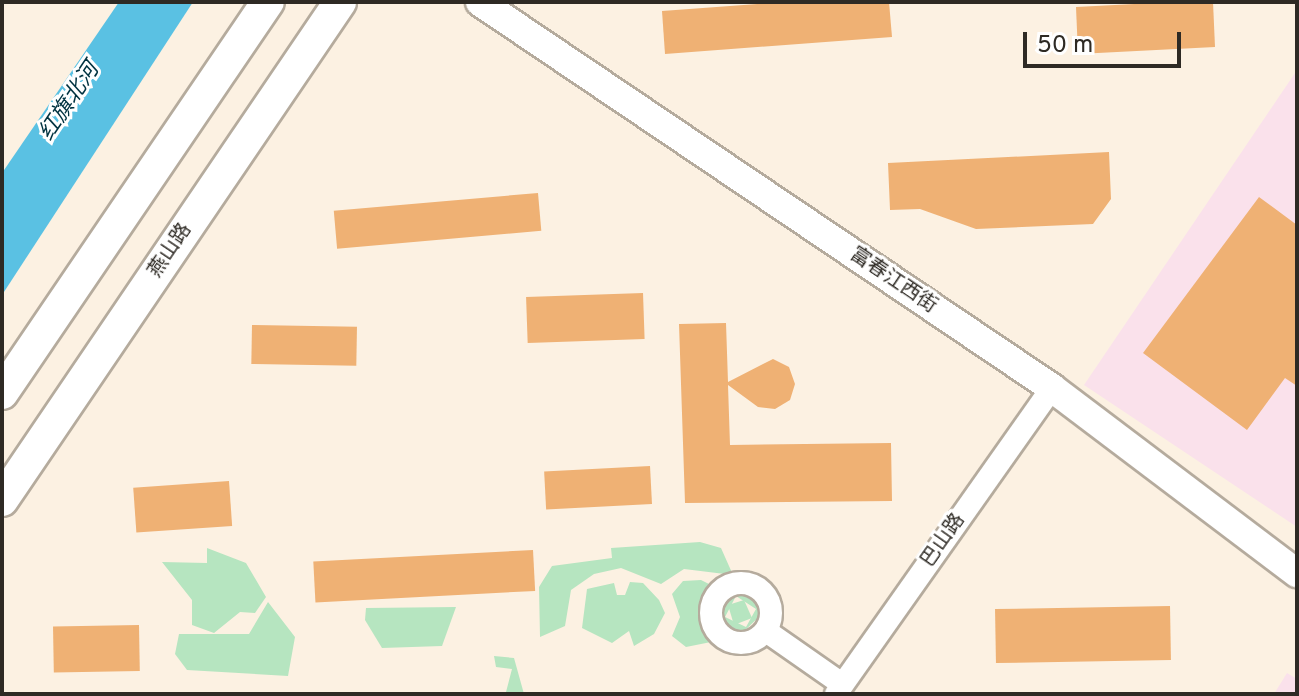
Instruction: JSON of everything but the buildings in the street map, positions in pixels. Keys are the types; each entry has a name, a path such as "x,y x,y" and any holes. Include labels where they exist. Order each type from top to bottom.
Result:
{"main road":[{"path":"2,393 268,2"},
{"name":"燕山路","path":"2,500 340,2"}],"street":[{"name":"富春江西街","path":"480,2 1052,388 1297,573"},
{"name":"巴山路","path":"839,689 1052,388"},
{"path":"766,631 839,689"}],"shaded area":[{"path":"1297,70 1297,527 1084,385"},
{"path":"1287,673 1297,679 1297,694 1274,694"}],"green space":[{"path":"700,542 721,548 733,575 684,569 661,584 621,568 594,574 571,590 565,626 540,637 539,587 552,566 612,558 611,548"},
{"path":"207,548 246,563 266,597 255,613 240,612 214,633 192,625 192,600 162,562 207,563"},
{"path":"701,580 713,586 701,619 716,641 686,647 672,636 680,617 672,594 683,581"},
{"path":"630,582 643,583 659,600 665,613 654,634 634,646 629,631 612,643 582,628 587,589 614,583 617,595 625,595"},
{"path":"739,591 753,595 761,615 741,634 727,630 718,613 726,595","holes":["736,596 756,609 746,627 725,617"]},
{"path":"744,600 752,618 734,625 728,605"},
{"path":"268,602 295,637 288,676 187,670 175,654 179,634 249,634"},
{"path":"456,607 442,646 382,648 365,620 366,608"},
{"path":"494,656 514,658 524,694 506,692 512,669 496,667"}],"water":[{"name":"红旗北河","path":"119,2 193,2 2,295 2,173"}]}
